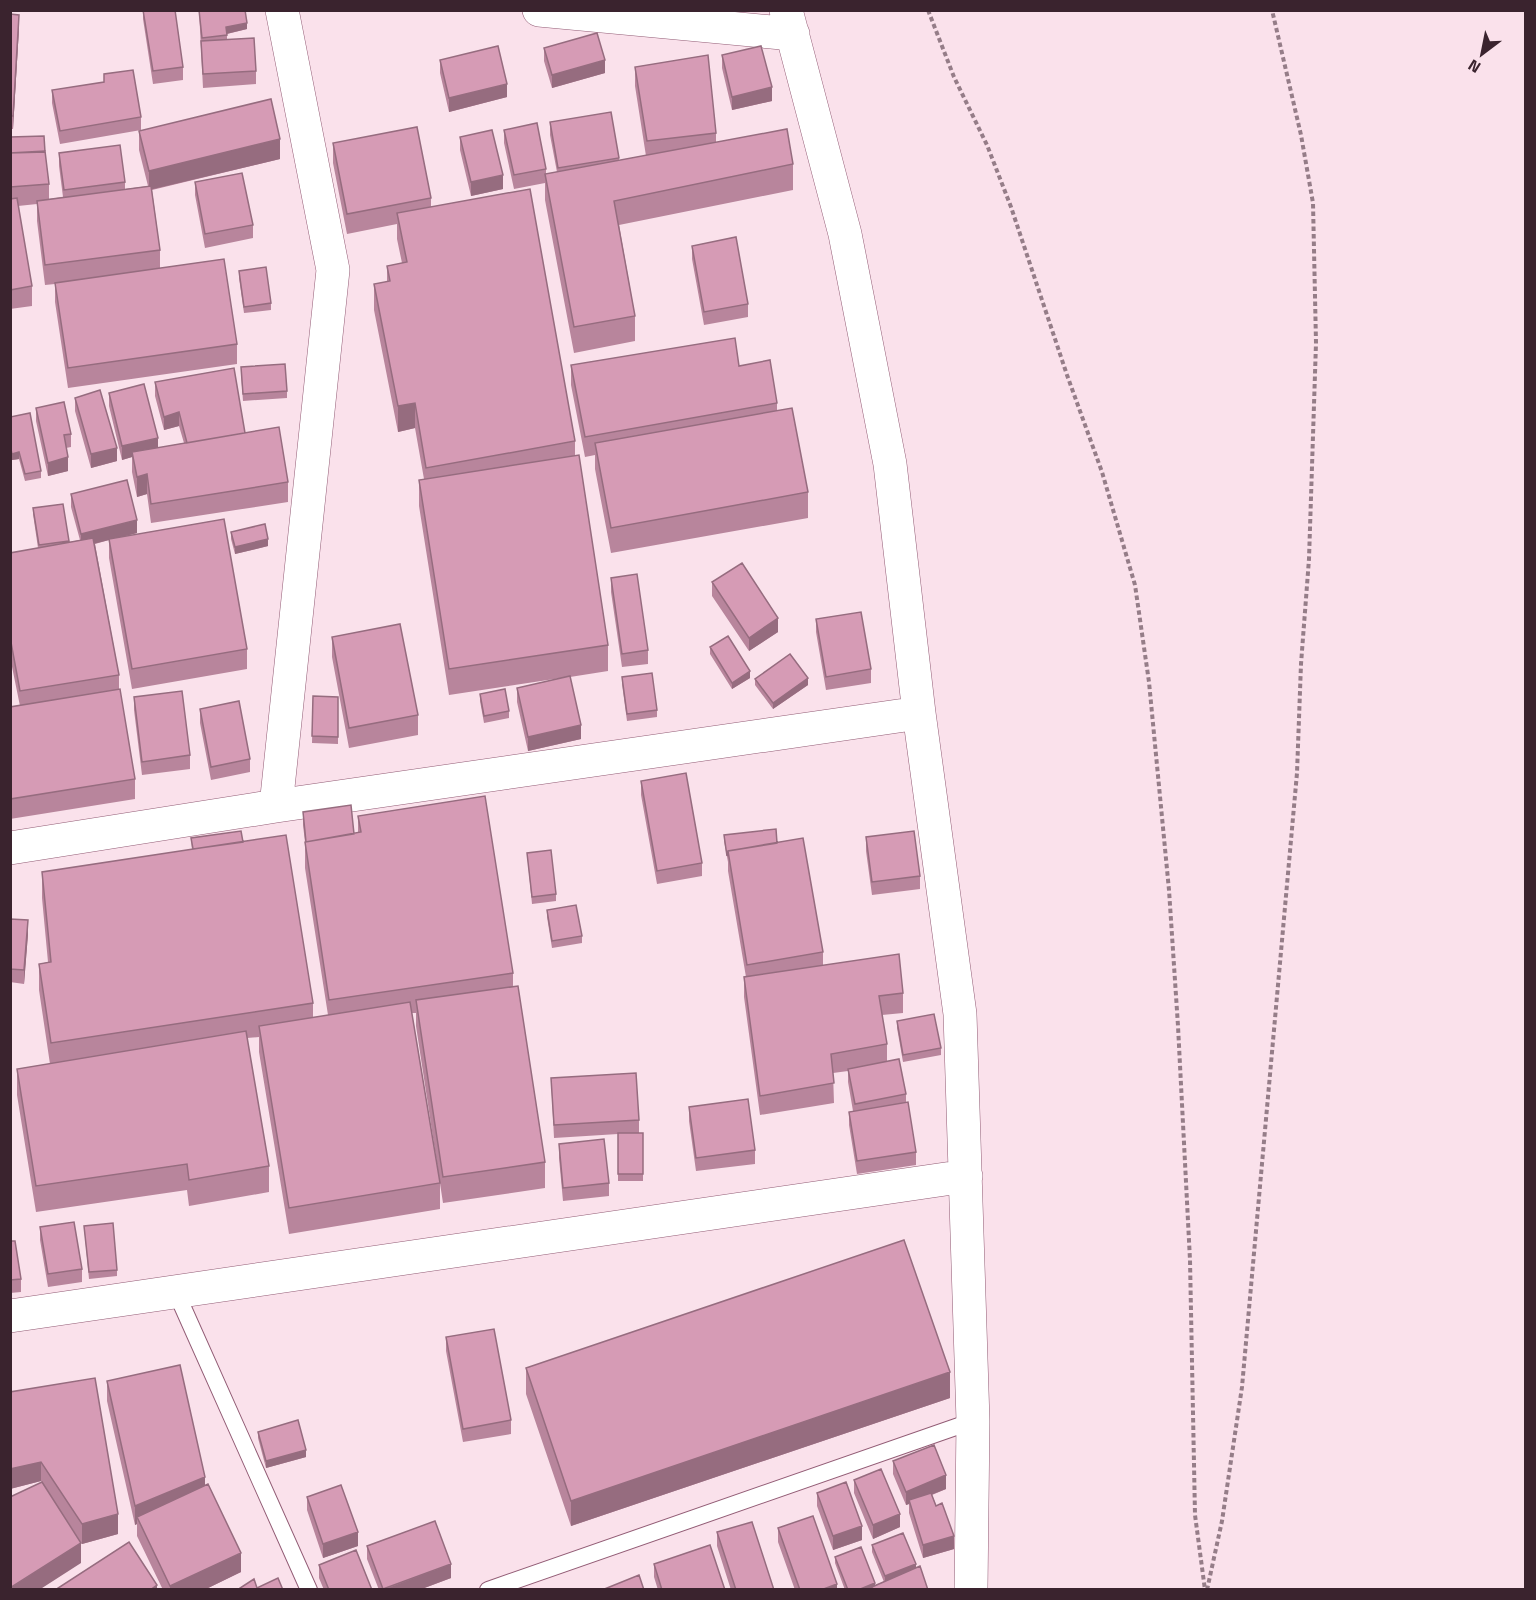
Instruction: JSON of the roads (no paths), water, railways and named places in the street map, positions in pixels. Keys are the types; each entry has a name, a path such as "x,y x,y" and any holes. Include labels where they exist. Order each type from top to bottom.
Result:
{"street":[{"path":"276,806 333,270 282,10"},
{"path":"539,10 790,22 844,234 890,464 919,713 960,1014 973,1421 971,1590"},
{"path":"10,848 276,806 919,713"},
{"path":"10,1316 966,1176"}],"lane":[{"path":"176,1292 309,1590"},
{"path":"488,1590 973,1421"}]}
